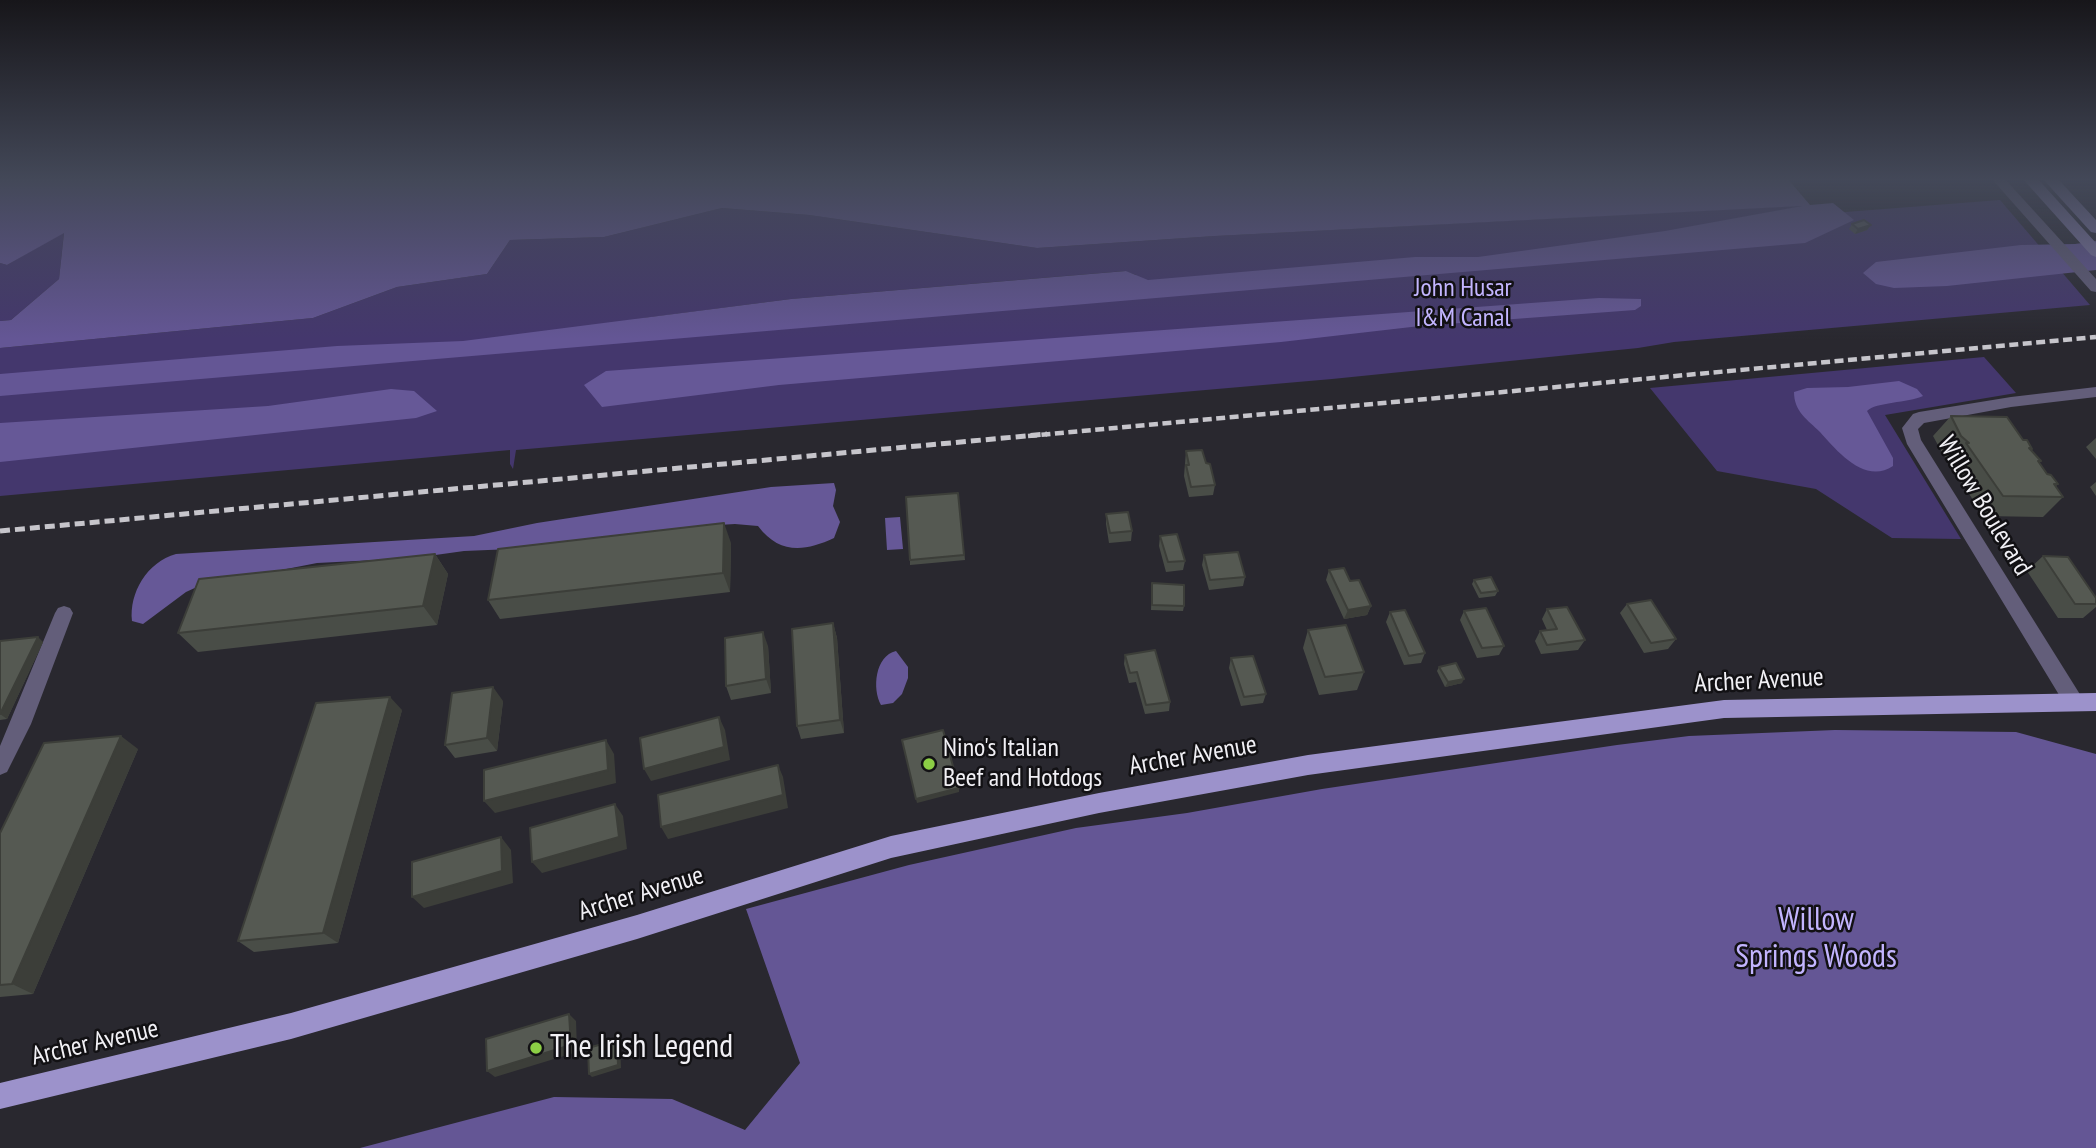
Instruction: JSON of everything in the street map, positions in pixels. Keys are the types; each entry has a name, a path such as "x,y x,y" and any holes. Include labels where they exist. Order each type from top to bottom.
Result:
{"main road":[{"path":"2078,232 2096,252"},
{"name":"Archer Avenue","path":"0,1096 291,1026 636,928 891,847 1099,803 1308,765 1724,709 2085,702"}],"street":[{"path":"2047,232 2096,288"},
{"name":"Willow Boulevard","path":"2085,702 1913,440 1910,428 1919,418 2011,402 2096,392"},
{"path":"0,766 21,724 64,613"}],"green space":[{"path":"0,232 626,232 604,237 510,240 487,274 397,287 313,318 0,348 0,321 11,320 59,279 64,233 7,265 0,263"},
{"path":"64,232 59,279 11,320 0,321 0,263 7,265"},
{"name":"John Husar I&M Canal","path":"626,232 924,232 1037,248 1300,232 2027,232 2090,305 1674,342 1332,379 516,450 513,469 510,464 510,450 0,496 0,348 313,318 397,287 487,274 510,240 604,237","holes":["1125,271 1136,275 636,319 791,299"]},
{"path":"924,232 1302,232 1215,236 1037,248"},
{"path":"1661,232 1829,232 1805,243 0,396 0,374 337,346 463,341 791,299 1126,271 1148,280 1415,257 1478,257"},
{"path":"1984,357 2016,393 1885,415 1961,539 1892,538 1816,489 1717,471 1650,388"},
{"name":"Willow Springs Woods","path":"1835,730 2016,732 2096,754 2096,1148 360,1148 554,1097 672,1099 745,1130 800,1063 746,909 909,865 1076,828 1617,745 1689,736"}],"shaded area":[{"path":"2096,241 2096,270 1947,286 1894,288 1876,284 1863,273 1876,262 2021,245"},
{"path":"1599,298 1641,299 1641,306 1635,310 1420,326 1281,342 779,385 602,407 584,385 606,371"},
{"path":"1899,381 1917,389 1923,396 1877,406 1867,411 1893,458 1893,466 1883,471 1862,469 1852,463 1802,415 1796,405 1794,392 1807,388 1848,387"},
{"path":"391,389 414,391 437,411 416,418 0,462 0,423 268,406"},
{"path":"834,483 836,490 833,506 840,522 834,538 802,548 783,546 775,542 758,526 735,524 701,526 584,546 464,551 414,558 317,563 199,586 186,592 143,624 132,621 134,600 142,580 156,564 176,554 474,536 537,523 771,487"},
{"path":"900,517 903,549 887,550 885,518"},
{"path":"896,651 908,667 908,678 902,694 893,703 881,705 877,691 877,674 884,659"}],"building":[{"path":"1951,416 2007,417 2023,440 2027,440 2032,449 2029,448 2041,461 2038,461 2047,474 2058,484 2054,484 2063,497 2003,496 1966,443 1969,443 1961,436"},
{"path":"1202,450 1206,463 1210,464 1215,485 1191,487 1186,451"},
{"path":"958,493 964,555 910,560 906,497"},
{"path":"1128,512 1132,531 1110,533 1106,514"},
{"path":"724,523 723,573 488,600 498,549"},
{"path":"1177,534 1185,561 1168,562 1160,536"},
{"path":"1238,552 1245,577 1210,580 1204,555"},
{"path":"435,554 423,606 178,633 199,579"},
{"path":"2043,556 2068,557 2096,598 2096,604 2075,604"},
{"path":"1344,568 1350,581 1359,580 1371,606 1348,610 1329,570"},
{"path":"1491,577 1498,591 1481,593 1474,580"},
{"path":"1152,583 1184,585 1184,606 1152,605"},
{"path":"1651,600 1676,639 1651,643 1627,604"},
{"path":"1567,607 1585,640 1547,645 1540,631 1557,629 1547,609"},
{"path":"1486,608 1504,646 1482,648 1464,611"},
{"path":"1405,610 1425,653 1409,656 1390,612"},
{"path":"833,623 840,720 797,726 792,629"},
{"path":"1346,625 1364,672 1325,677 1308,630"},
{"path":"763,632 766,679 726,686 725,638"},
{"path":"38,637 0,714 0,641"},
{"path":"1155,650 1170,702 1146,705 1137,672 1130,673 1125,655"},
{"path":"1253,656 1266,694 1244,697 1231,658"},
{"path":"1456,663 1464,679 1448,682 1439,667"},
{"path":"493,687 487,738 445,745 452,693"},
{"path":"390,697 323,933 238,941 316,703"},
{"path":"719,717 724,747 644,769 640,738"},
{"name":"Nino's Italian Beef and Hotdogs","path":"943,730 959,788 916,799 902,740"},
{"path":"121,736 12,984 0,985 0,833 44,743"},
{"path":"606,740 608,770 484,801 484,770"},
{"path":"778,765 783,795 661,827 658,795"},
{"path":"615,804 619,837 532,862 530,828"},
{"path":"501,837 502,871 412,897 412,862"},
{"name":"The Irish Legend","path":"569,1014 571,1045 487,1071 486,1039"},
{"path":"617,1040 618,1065 589,1074 588,1048"}],"railway":[{"path":"1028,436 2096,337"},
{"path":"0,531 1047,434"}],"place":[{"name":"Nino's Italian Beef and Hotdogs","path":"929,764"},
{"name":"The Irish Legend","path":"536,1048"}]}
